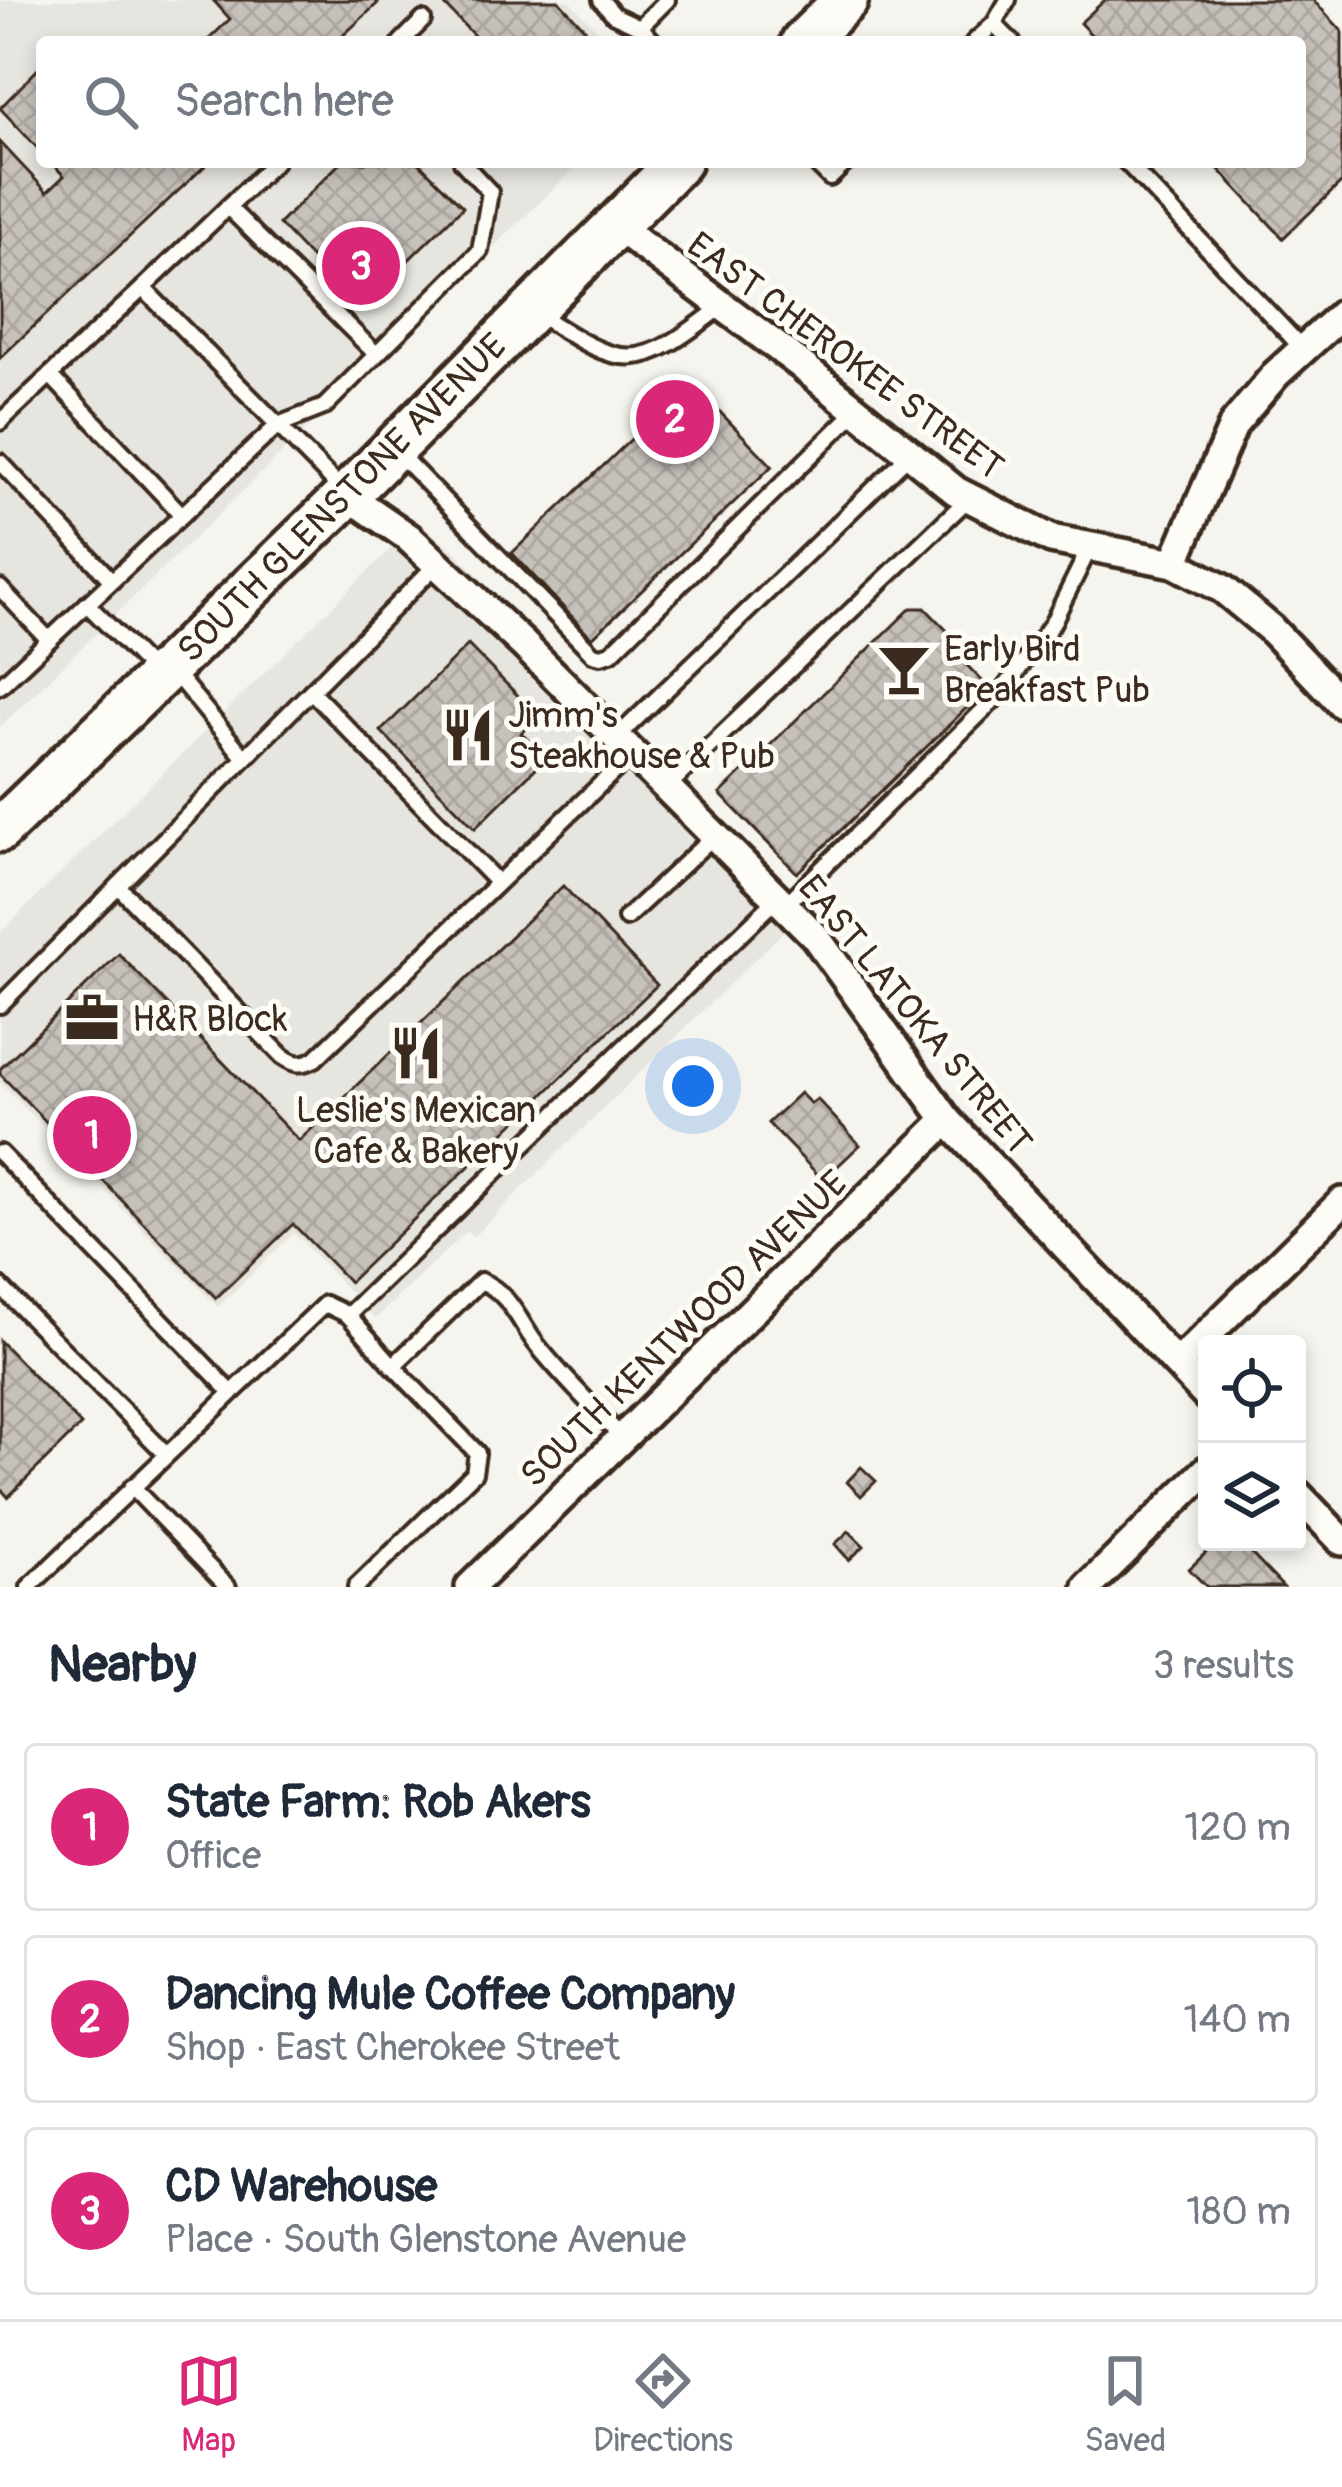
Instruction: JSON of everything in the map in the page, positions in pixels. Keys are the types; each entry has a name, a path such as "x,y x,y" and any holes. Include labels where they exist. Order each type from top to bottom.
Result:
{"main road":[{"path":"809,36 846,0"},
{"name":"SOUTH GLENSTONE AVENUE","path":"0,830 346,495 673,168"}],"street":[{"name":"EAST CHEROKEE STREET","path":"615,224 969,498 1051,539 1174,563 1223,589 1270,628 1342,704"},
{"path":"1174,563 1234,424 1276,374 1342,314"},
{"name":"EAST LATOKA STREET","path":"346,495 408,537 437,564 814,936 947,1120 1198,1386"},
{"name":"SOUTH KENTWOOD AVENUE","path":"470,1587 947,1120"},
{"path":"1178,1363 1342,1202"},
{"path":"1088,1587 1198,1479"},
{"path":"1306,1503 1342,1541"}],"lane":[{"path":"601,0 614,15 648,36"},
{"path":"640,27 667,0"},
{"path":"980,36 1008,0"},
{"path":"406,36 423,20"},
{"path":"994,23 1006,36"},
{"path":"0,422 269,168"},
{"path":"0,686 278,424 324,406 480,251 490,192 467,168"},
{"path":"1132,168 1304,349"},
{"path":"228,207 376,355"},
{"path":"143,288 346,495"},
{"path":"531,309 592,350 619,358 676,342 724,305"},
{"path":"50,375 182,514"},
{"path":"393,448 593,654 601,656 611,652 857,410"},
{"path":"118,886 282,1056 303,1065 315,1059 497,882 749,605 910,453"},
{"path":"0,462 112,581"},
{"path":"666,788 969,498"},
{"path":"348,1315 1001,693 1052,623 1090,547"},
{"path":"0,1005 437,564"},
{"path":"0,588 49,640"},
{"path":"87,604 164,672 243,756"},
{"path":"311,691 497,882"},
{"path":"626,918 714,836"},
{"path":"0,1153 231,1392"},
{"path":"393,1366 482,1281 519,1312 534,1342 622,1438"},
{"path":"0,1286 166,1454"},
{"path":"29,1587 325,1304 348,1315 477,1453 474,1473 356,1587"},
{"path":"132,1487 228,1587"}],"shaded area":[{"path":"0,0 569,0 602,36 36,36 36,168 575,168 0,727"},
{"path":"417,523 456,552 802,913 477,1233 473,1236 467,1231 375,1319 294,1233 218,1307 0,1083 0,933"}],"building":[{"path":"213,0 378,3 342,36 212,36 230,19"},
{"path":"440,0 558,0 591,36 474,36"},
{"path":"1105,0 1313,0 1342,31 1342,182 1283,238 1218,168 1306,168 1306,36 1092,36 1080,23"},
{"path":"36,71 36,147 0,108"},
{"path":"0,142 47,192 64,176 57,168 203,168 0,358"},
{"path":"335,168 424,168 463,207 359,308 279,224"},
{"path":"691,382 772,466 592,638 512,553"},
{"path":"911,608 925,608 957,641 950,648 988,687 797,873 720,794"},
{"path":"468,645 538,716 521,733 546,758 475,828 381,731"},
{"path":"563,886 657,985 349,1282 293,1224 216,1298 0,1074 119,954 299,1141"},
{"path":"800,1093 811,1104 817,1099 860,1145 823,1180 768,1123"},
{"path":"0,1341 81,1425 8,1497 0,1488"},
{"path":"861,1467 876,1481 861,1496 847,1482"},
{"path":"849,1531 864,1546 849,1560 835,1544"},
{"path":"1208,1551 1249,1551 1283,1587 1207,1587 1189,1569"}],"place":[{"name":"CD Warehouse","path":"361,266"},
{"name":"Dancing Mule Coffee Company","path":"675,419"},
{"name":"Early Bird Breakfast Pub","path":"904,669"},
{"name":"Jimm's Steakhouse & Pub","path":"468,735"},
{"name":"H&R Block","path":"92,1018"},
{"name":"Leslie's Mexican Cafe & Bakery","path":"416,1053"},
{"name":"State Farm: Rob Akers","path":"92,1135"}]}
